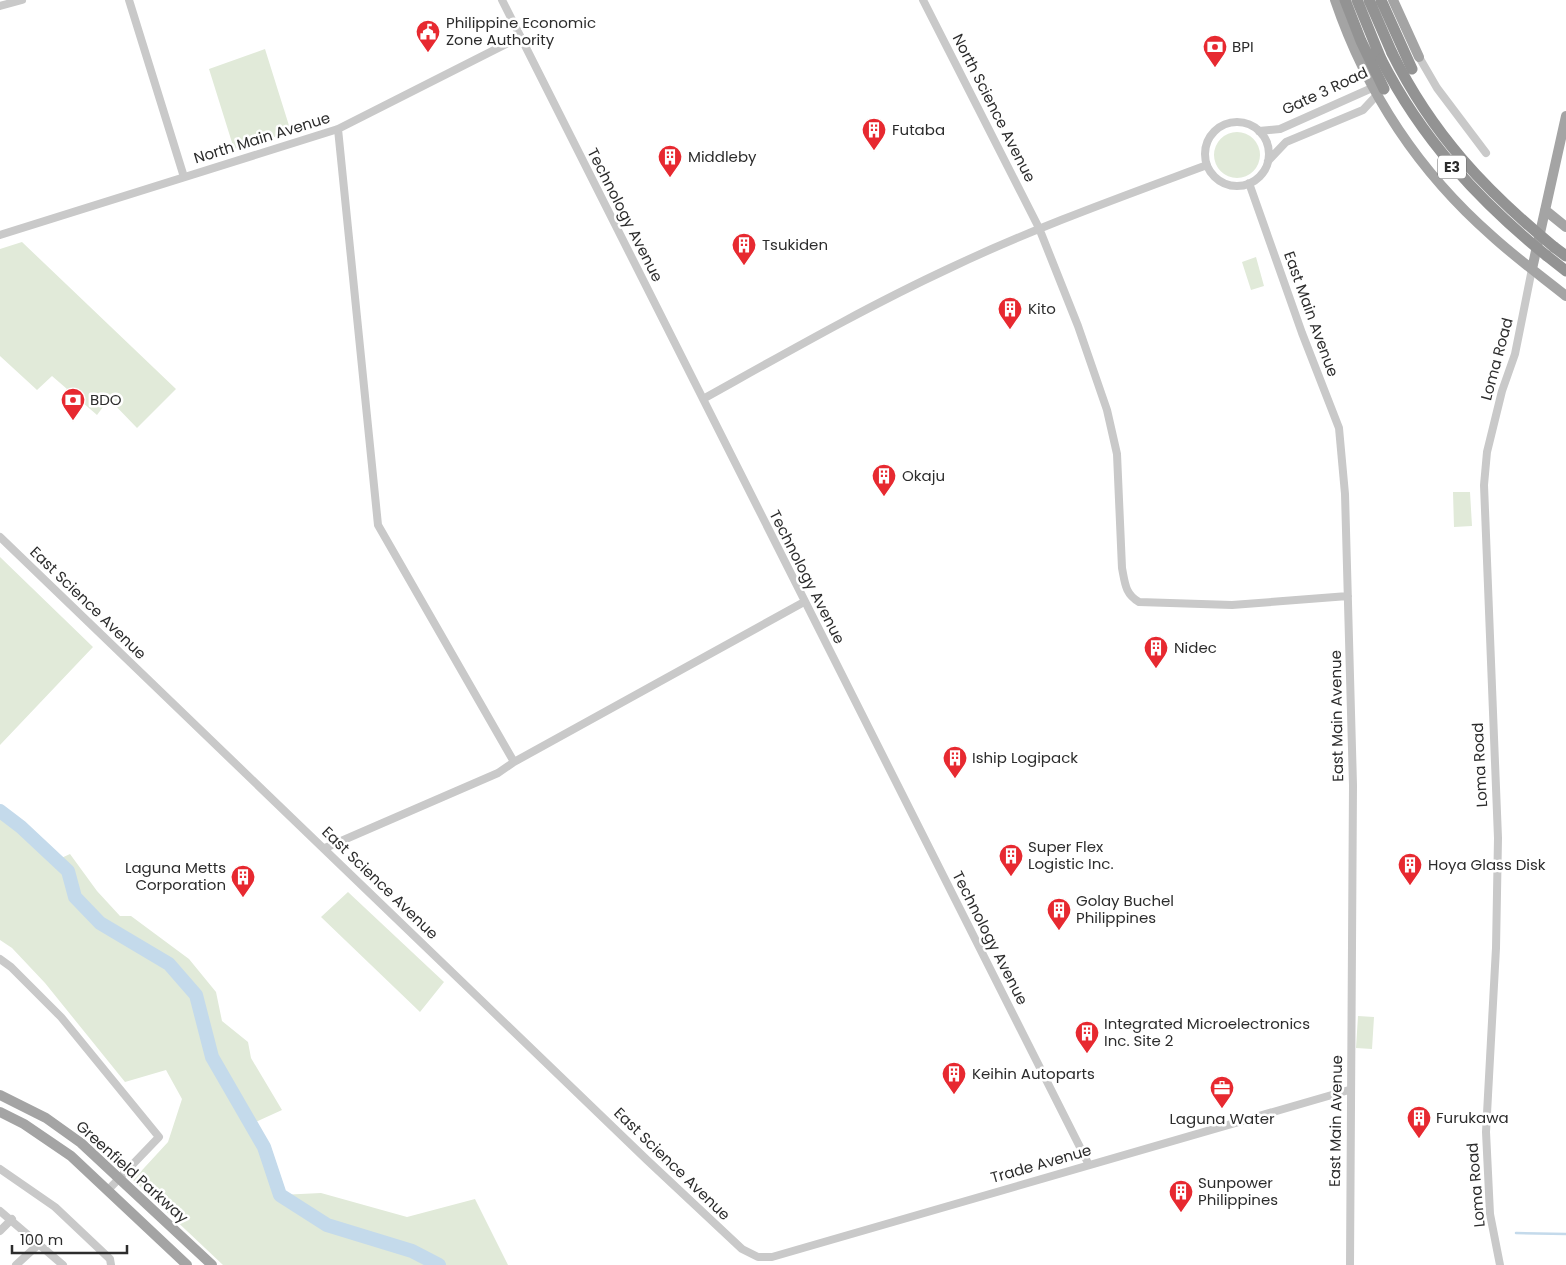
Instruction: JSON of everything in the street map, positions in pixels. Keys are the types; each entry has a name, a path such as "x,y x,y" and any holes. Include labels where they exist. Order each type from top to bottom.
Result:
{"highway":[{"path":"1345,0 1378,89"},
{"name":"E3","path":"1357,0 1381,59 1405,103 1440,152 1486,203 1551,251 1566,256"},
{"name":"E3","path":"1369,0 1392,53 1422,108 1450,147 1492,193 1551,251 1566,270"},
{"path":"1381,0 1410,65"}],"main road":[{"path":"1335,0 1378,89 1412,149 1454,199 1491,235 1566,296"},
{"path":"1393,0 1419,57"},
{"name":"Gate 3 Road","path":"1378,89 1419,57"},
{"path":"1532,269 1566,116"},
{"path":"1545,210 1566,227"},
{"name":"Greenfield Parkway","path":"0,1095 46,1118 81,1143 212,1265"},
{"name":"Greenfield Parkway","path":"0,1112 24,1124 71,1156 188,1265"}],"street":[{"path":"0,6 22,0"},
{"path":"129,0 184,177"},
{"name":"Technology Avenue","path":"502,0 1089,1165"},
{"name":"North Science Avenue","path":"923,0 1039,228 1070,303 1107,410 1117,454 1122,568 1125,587 1130,597 1139,602 1232,605 1348,596"},
{"name":"North Main Avenue","path":"0,235 338,129 520,37"},
{"path":"1419,57 1442,96 1486,153"},
{"name":"Gate 3 Road","path":"1259,131 1280,129 1378,89"},
{"name":"Gate 3 Road","path":"1268,161 1286,142 1363,110 1378,89"},
{"path":"1240,122 1259,131 1268,147 1268,161 1261,175 1249,183 1238,186 1223,183 1214,177 1207,165 1205,152 1207,143 1216,129 1229,123 1240,122"},
{"path":"338,129 378,525 514,762"},
{"path":"703,399 795,347 949,268 1039,228 1207,165"},
{"name":"East Main Avenue","path":"1249,183 1292,307 1339,428 1345,494 1352,762 1353,932 1349,1090 1350,1265"},
{"name":"Loma Road","path":"1500,1265 1490,1214 1486,1132 1496,948 1498,838 1484,485 1487,452 1502,391 1515,354 1532,269"},
{"name":"East Science Avenue","path":"0,537 742,1249"},
{"path":"325,848 498,773 514,762 804,602"},
{"path":"0,959 11,967 62,1017 159,1137 109,1190"},
{"name":"Trade Avenue","path":"742,1249 758,1257 772,1257 1349,1090"},
{"path":"0,1168 55,1207 110,1262"},
{"path":"0,1211 12,1219 62,1265"},
{"path":"0,1231 12,1219"},
{"path":"16,1265 39,1244"}],"green space":[{"path":"265,49 291,132 234,149 209,69"},
{"path":"1232,132 1242,132 1256,142 1260,155 1256,168 1250,174 1242,178 1232,178 1218,168 1214,160 1214,150 1224,136"},
{"path":"22,242 176,389 137,428 109,399 97,415 52,376 37,390 0,356 0,249"},
{"path":"1256,257 1264,286 1251,290 1242,262"},
{"path":"1453,492 1470,492 1472,526 1454,527"},
{"path":"0,557 93,647 0,745"},
{"path":"0,811 57,860 70,854 97,891 120,916 131,916 189,959 216,992 222,1021 248,1042 251,1058 282,1110 251,1124 264,1147 280,1195 321,1193 407,1217 475,1199 508,1265 223,1265 133,1180 168,1142 182,1099 166,1070 125,1082 45,983 12,948 0,940"},
{"path":"348,892 444,982 420,1012 321,917"},
{"path":"1358,1016 1374,1017 1372,1049 1356,1048"}],"waterway":[{"path":"0,811 21,827 68,871 75,897 100,923 169,964 196,995 212,1057 264,1147 280,1195 327,1225 412,1251 439,1265"},
{"path":"1516,1233 1566,1234"}],"place":[{"name":"Philippine Economic Zone Authority","path":"428,53"},
{"name":"BPI","path":"1215,68"},
{"name":"Futaba","path":"874,151"},
{"name":"Middleby","path":"670,178"},
{"name":"Tsukiden","path":"744,266"},
{"name":"Kito","path":"1010,330"},
{"name":"BDO","path":"73,421"},
{"name":"Okaju","path":"884,497"},
{"name":"Nidec","path":"1156,669"},
{"name":"Iship Logipack","path":"955,779"},
{"name":"Super Flex Logistic Inc.","path":"1011,877"},
{"name":"Hoya Glass Disk","path":"1410,886"},
{"name":"Laguna Metts Corporation","path":"243,898"},
{"name":"Golay Buchel Philippines","path":"1059,931"},
{"name":"Integrated Microelectronics Inc. Site 2","path":"1087,1054"},
{"name":"Keihin Autoparts","path":"954,1095"},
{"name":"Laguna Water","path":"1222,1109"},
{"name":"Furukawa","path":"1419,1139"},
{"name":"Sunpower Philippines","path":"1181,1213"}]}
